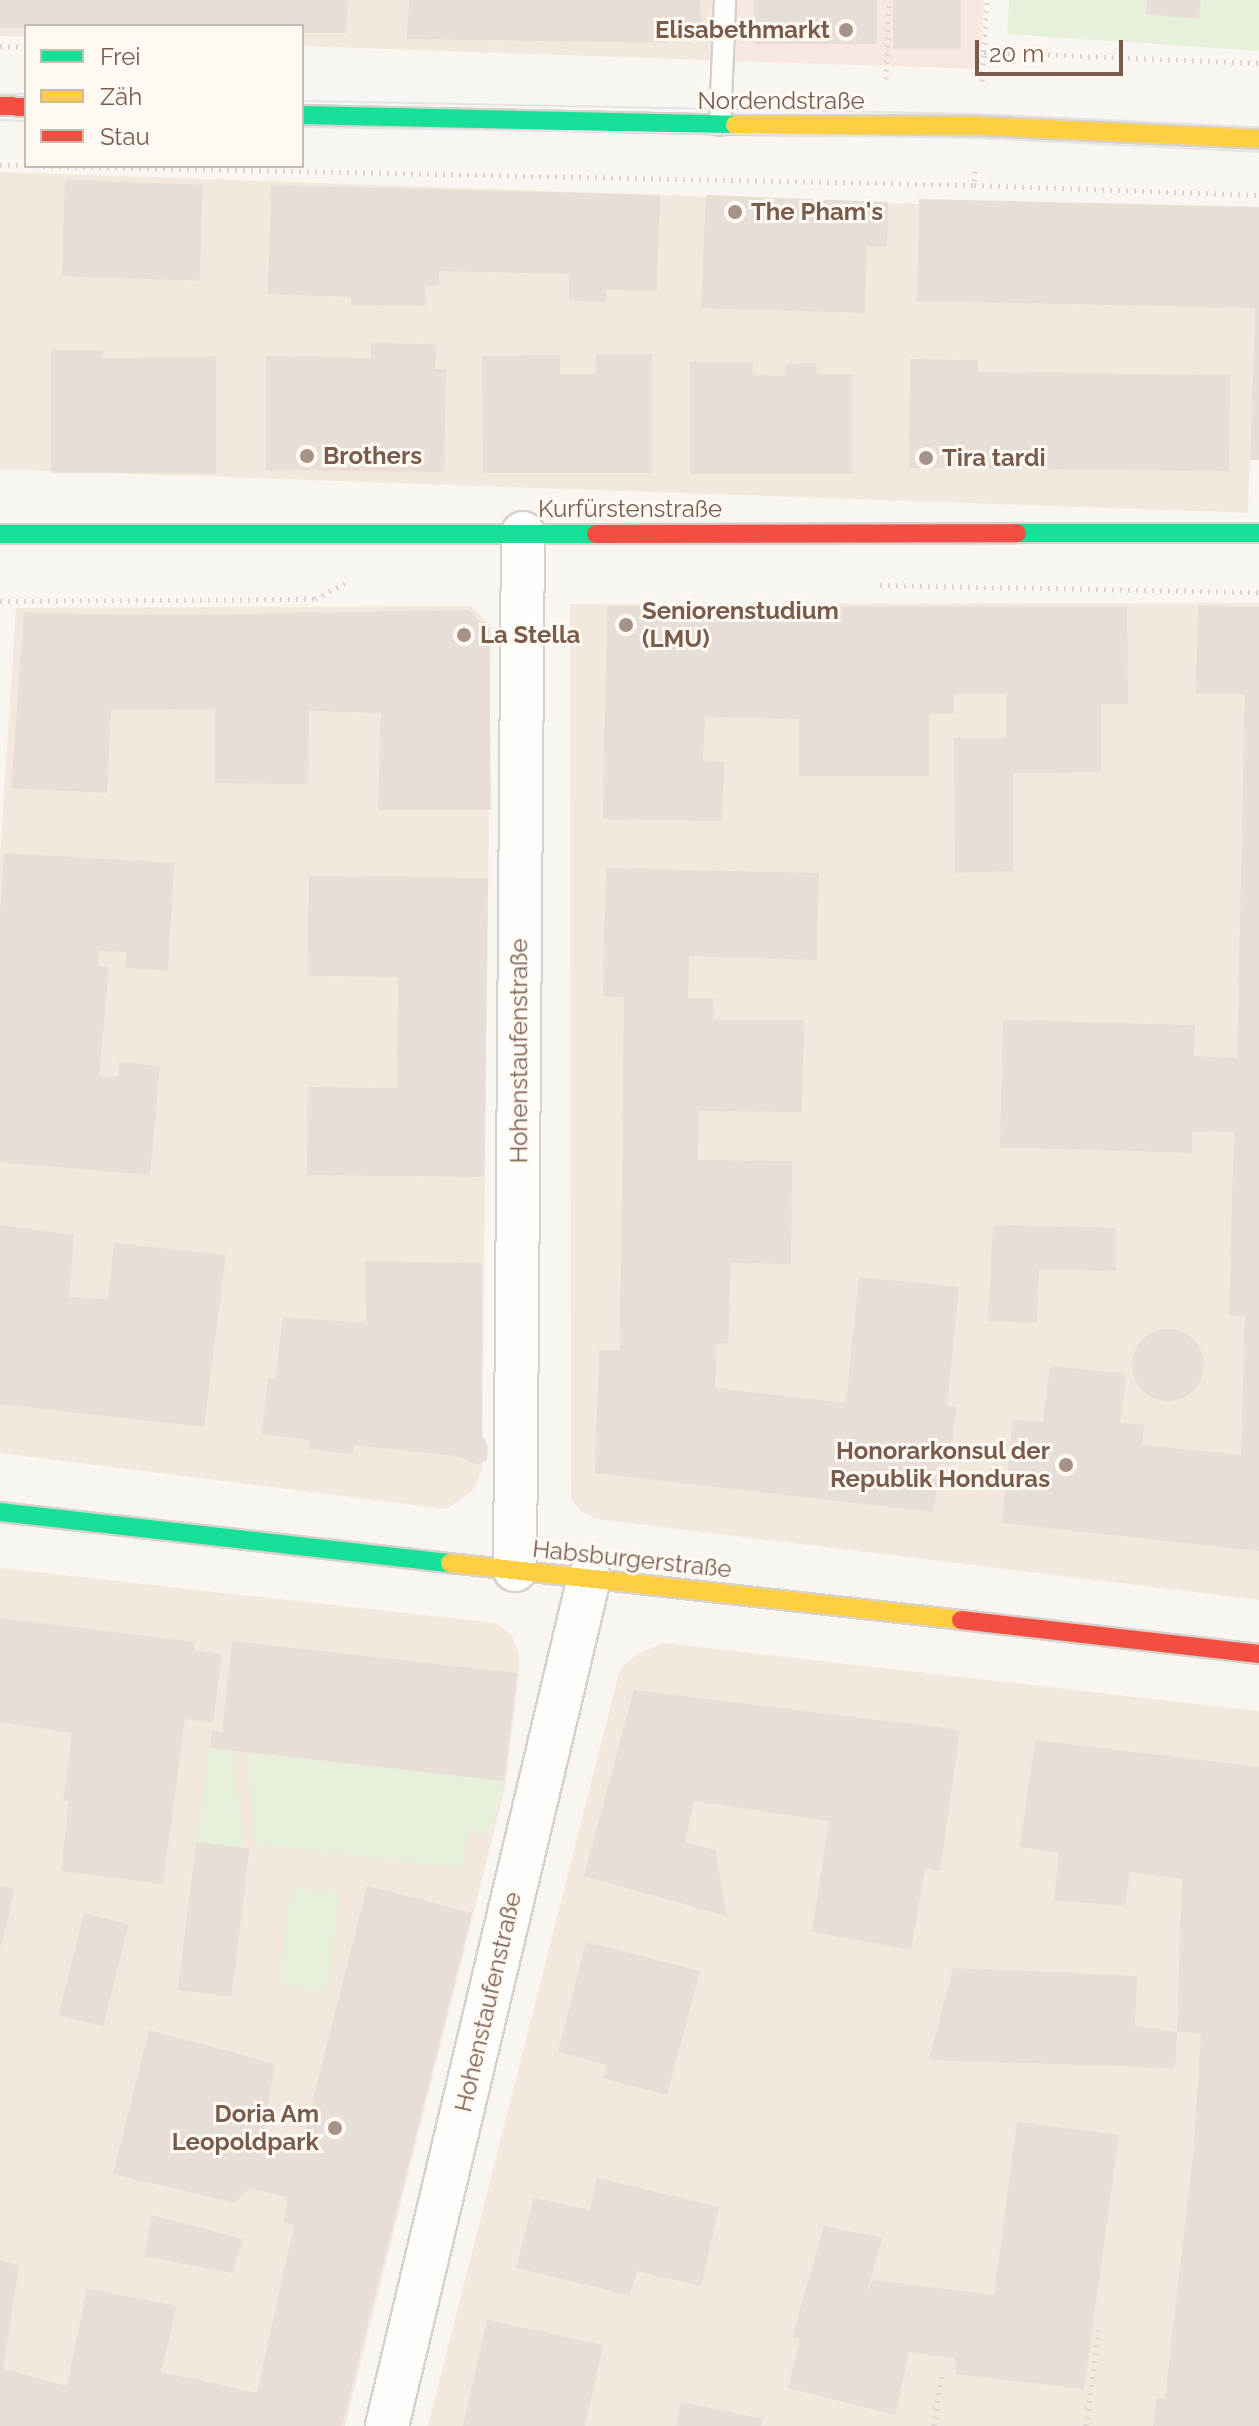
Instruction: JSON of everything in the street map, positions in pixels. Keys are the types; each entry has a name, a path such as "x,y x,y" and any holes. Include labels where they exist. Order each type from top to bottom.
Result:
{"street":[{"path":"0,106 24,107"},
{"name":"Nordendstraße","path":"304,115 720,125 978,126 1259,139"},
{"name":"Hohenstaufenstraße","path":"515,1570 523,533"},
{"name":"Kurfürstenstraße","path":"0,534 1259,533"},
{"name":"Habsburgerstraße","path":"0,1512 1259,1654"},
{"name":"Hohenstaufenstraße","path":"387,2426 589,1578"}],"lane":[{"path":"720,125 725,0"}],"path":[{"path":"884,126 889,0"},
{"path":"974,185 987,0"},
{"path":"0,46 24,47"},
{"path":"984,52 1259,63"},
{"path":"0,165 24,165"},
{"path":"141,168 974,185 1259,195"},
{"path":"0,601 315,599 350,581"},
{"path":"867,585 1259,592"},
{"path":"1086,2426 1099,2330"},
{"path":"934,2426 941,2376"}],"shaded area":[{"path":"0,0 711,0 708,60 304,46 304,24 24,24 24,37 0,36"},
{"name":"Elisabethmarkt","path":"711,0 984,0 980,69 708,60"},
{"path":"0,172 1258,216 1248,513 0,469"},
{"path":"1259,603 1259,1600 597,1519 581,1512 571,1498 570,604"},
{"path":"471,606 491,626 482,1470 473,1490 447,1509 0,1453 0,857 16,608"},
{"path":"0,1568 496,1623 512,1636 519,1653 506,1783 345,2426 0,2426"},
{"path":"663,1643 1259,1711 1259,2426 428,2426 620,1669 636,1655"}],"green space":[{"path":"1009,0 1259,0 1259,51 1007,34"},
{"path":"210,1748 232,1751 244,1848 196,1842"},
{"path":"247,1753 504,1781 490,1833 469,1831 461,1868 255,1844"},
{"path":"291,1887 340,1893 328,1990 279,1984"}],"building":[{"path":"0,0 348,0 346,33 304,33 304,24 24,24 24,28 0,28"},
{"path":"409,0 699,0 704,37 667,37 666,43 407,39"},
{"path":"754,0 877,0 877,44 754,44"},
{"path":"893,0 961,0 961,49 893,49"},
{"path":"1147,0 1201,0 1199,19 1146,14"},
{"path":"65,180 203,185 200,281 62,276"},
{"path":"271,185 660,195 657,291 606,290 606,302 569,300 569,274 439,271 439,285 426,286 425,306 351,305 351,297 268,294"},
{"path":"706,195 888,202 887,247 867,246 865,313 701,308"},
{"path":"919,199 1259,207 1259,460 1250,460 1255,308 917,301"},
{"path":"371,343 436,344 435,369 446,369 444,472 266,470 266,356 371,358"},
{"path":"51,350 103,350 102,358 216,357 216,473 51,473"},
{"path":"596,354 652,354 652,473 483,473 482,356 560,355 560,374 595,374"},
{"path":"910,359 978,360 978,372 1230,375 1229,471 909,468"},
{"path":"690,362 753,362 752,375 785,376 786,364 816,363 817,374 852,374 852,474 690,474"},
{"path":"607,606 1127,607 1128,704 1101,704 1101,772 1013,773 1013,871 955,873 954,738 1006,738 1006,693 954,694 954,714 929,714 929,776 799,776 799,719 705,717 703,761 724,762 722,821 603,819"},
{"path":"1198,606 1259,607 1259,1551 1002,1523 1013,1419 1043,1422 1050,1366 1126,1374 1120,1423 1144,1425 1142,1445 1241,1455 1245,1315 1229,1315 1234,1132 1192,1131 1192,1153 1000,1147 1003,1020 1195,1025 1194,1056 1237,1058 1245,694 1196,693"},
{"path":"469,610 489,631 491,810 378,810 381,713 309,711 308,784 215,783 215,709 111,710 107,793 11,788 24,613 178,615"},
{"path":"4,853 174,863 168,971 125,968 126,952 99,951 98,966 109,967 99,1076 118,1077 119,1062 160,1066 150,1175 0,1162 0,917"},
{"path":"606,868 819,873 817,960 689,956 688,998 714,998 713,1020 804,1020 802,1112 699,1111 698,1160 792,1161 791,1264 731,1263 728,1343 716,1344 715,1388 846,1403 859,1277 959,1287 947,1406 956,1407 950,1465 939,1464 934,1512 595,1473 599,1350 620,1350 624,997 603,996"},
{"path":"309,876 488,878 484,1177 307,1175 308,1087 397,1088 398,977 308,976"},
{"path":"0,1225 74,1235 69,1297 108,1299 114,1243 226,1255 204,1427 0,1404"},
{"path":"993,1225 1116,1228 1116,1271 1039,1269 1037,1323 988,1321"},
{"path":"365,1261 482,1263 482,1435 488,1446 487,1460 478,1465 457,1456 354,1445 352,1454 309,1449 309,1440 262,1434 268,1378 275,1379 283,1317 366,1323"},
{"path":"1168,1329 1188,1335 1198,1345 1204,1365 1198,1385 1188,1395 1168,1401 1148,1395 1138,1385 1132,1365 1138,1345 1148,1335"},
{"path":"0,1618 195,1642 194,1650 222,1654 213,1723 185,1719 163,1884 61,1871 69,1801 63,1801 72,1733 0,1722"},
{"path":"232,1641 517,1673 504,1781 210,1748 212,1730 222,1732"},
{"path":"634,1690 960,1730 940,1871 925,1868 911,1950 812,1932 829,1821 694,1801 685,1842 715,1850 727,1916 584,1876"},
{"path":"1035,1740 1259,1767 1259,2426 1153,2426 1157,2399 1165,2399 1194,2145 1201,2033 1177,2032 1182,1879 1130,1872 1125,1906 1054,1900 1059,1853 1020,1847"},
{"path":"196,1842 250,1849 231,1996 178,1990"},
{"path":"0,1885 15,1889 1,1946 0,1946"},
{"path":"367,1886 472,1913 342,2426 0,2426 0,2260 19,2266 3,2369 67,2386 87,2289 177,2306 161,2372 257,2393 294,2226 284,2221 287,2197 250,2188 235,2203 113,2174 149,2030 275,2064 263,2134 302,2144"},
{"path":"84,1913 129,1924 103,2026 59,2015"},
{"path":"586,1942 700,1971 667,2095 603,2078 607,2065 558,2052"},
{"path":"953,1968 1137,1976 1135,2026 1177,2032 1175,2068 929,2060"},
{"path":"1017,2122 1119,2135 1084,2389 956,2374 955,2358 909,2352 895,2415 788,2388 800,2339 792,2337 824,2226 882,2238 865,2300 872,2280 994,2295"},
{"path":"597,2178 719,2207 701,2286 637,2271 630,2295 516,2268 534,2198 590,2210"},
{"path":"152,2215 243,2239 232,2273 144,2256"},
{"path":"487,2320 603,2345 585,2426 463,2426"},
{"path":"681,2402 763,2419 761,2426 676,2426"}],"tram line":[{"path":"0,94 24,94"},
{"path":"304,101 979,114 1259,127"},
{"path":"0,120 24,121"},
{"path":"304,127 977,138 1259,152"}],"traffic: fast":[{"path":"304,115 735,125"},
{"path":"1017,533 1259,533"},
{"path":"0,534 596,534"},
{"path":"0,1512 450,1563"}],"traffic: slow":[{"path":"735,125 978,126 1259,139"},
{"path":"450,1563 961,1620"}],"traffic: jam":[{"path":"0,106 24,107"},
{"path":"596,534 1017,533"},
{"path":"961,1620 1259,1654"}],"place":[{"name":"Elisabethmarkt","path":"846,30"},
{"name":"The Pham's","path":"735,212"},
{"name":"Brothers","path":"307,456"},
{"name":"Tira tardi","path":"926,458"},
{"name":"Seniorenstudium (LMU)","path":"626,625"},
{"name":"La Stella","path":"464,635"},
{"name":"Honorarkonsul der Republik Honduras","path":"1066,1465"},
{"name":"Doria Am Leopoldpark","path":"335,2128"}]}
